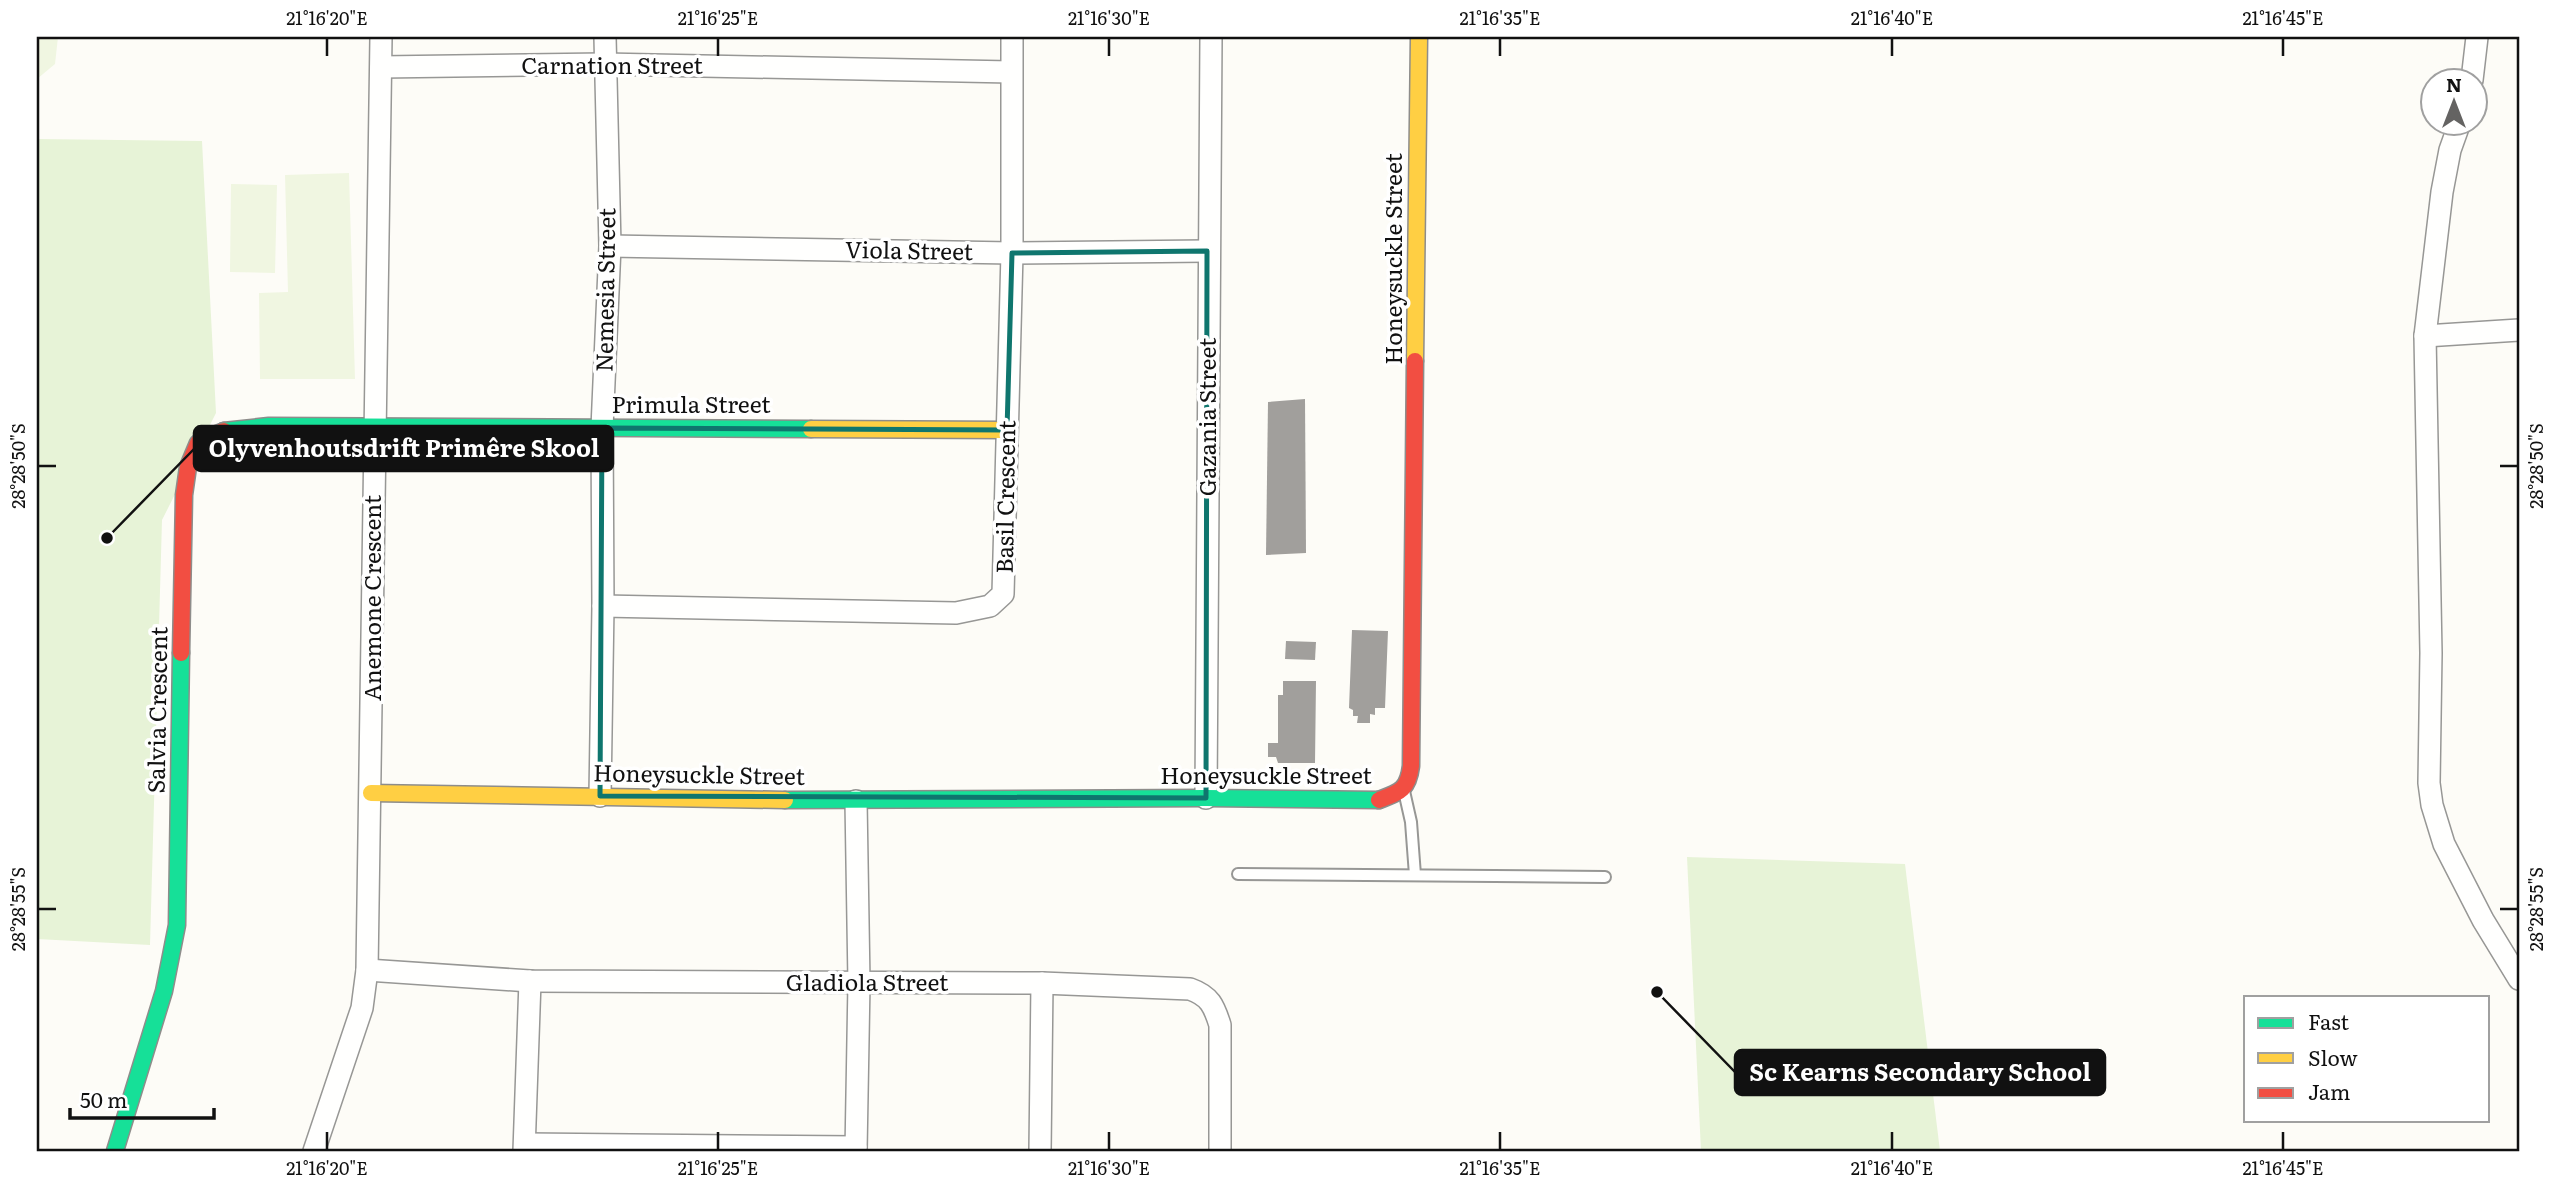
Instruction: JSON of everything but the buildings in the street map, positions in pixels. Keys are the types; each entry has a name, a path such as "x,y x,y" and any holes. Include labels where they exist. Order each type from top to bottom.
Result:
{"street":[{"name":"Anemone Crescent","path":"314,1151 362,1009 367,970 372,793 374,428 381,37"},
{"name":"Nemesia Street","path":"600,796 602,428 610,246 605,37"},
{"name":"Basil Crescent","path":"603,607 956,613 990,606 1003,594 1006,573 1012,253 1012,37"},
{"name":"Gazania Street","path":"1206,798 1209,377 1207,251 1211,37"},
{"name":"Honeysuckle Street","path":"372,793 856,801 1206,798 1377,801 1404,788 1409,782 1411,766 1419,37"},
{"path":"2474,66 2477,37"},
{"name":"Carnation Street","path":"381,66 604,64 1011,72"},
{"path":"2455,136 2442,192 2426,336 2431,653 2429,783 2432,805 2444,844 2483,920 2519,979"},
{"name":"Viola Street","path":"610,246 1012,253 1207,251"},
{"path":"2426,336 2519,330"},
{"name":"Salvia Crescent","path":"115,1151 164,991 177,925 184,495 191,453 198,443 215,433 238,428 374,428"},
{"name":"Primula Street","path":"374,428 1007,430"},
{"path":"530,981 524,1148 856,1149 859,983 856,801"},
{"name":"Gladiola Street","path":"367,970 530,981 1173,986 1205,994 1214,1006 1220,1025 1220,1151"},
{"path":"1040,1151 1042,983"}],"lane":[{"path":"1404,788 1411,822 1415,875"},
{"path":"1238,874 1605,877"}],"highlighted area":[{"path":"1207,251 1206,798 600,796 602,428 1007,430 1012,253"}],"green space":[{"path":"37,37 58,37 55,64 37,79"},
{"path":"37,139 202,141 216,413 162,520 150,945 37,939"},
{"path":"349,173 355,379 260,379 259,293 288,292 285,175"},
{"path":"231,184 277,185 275,273 230,272"},
{"path":"1687,857 1905,864 1940,1151 1701,1151"}],"traffic: fast":[{"path":"224,431 269,426 811,429"},
{"path":"115,1151 164,991 177,925 181,653"},
{"path":"785,800 1379,800"}],"traffic: slow":[{"path":"1415,361 1419,37"},
{"path":"811,429 1007,430"},
{"path":"371,793 785,800"}],"traffic: jam":[{"path":"1379,800 1402,789 1408,780 1411,766 1415,361"},
{"path":"181,653 184,495 188,467 198,443 224,431"}],"place":[{"name":"Olyvenhoutsdrift Primêre Skool","path":"107,538"},
{"name":"Sc Kearns Secondary School","path":"1657,992"}]}
